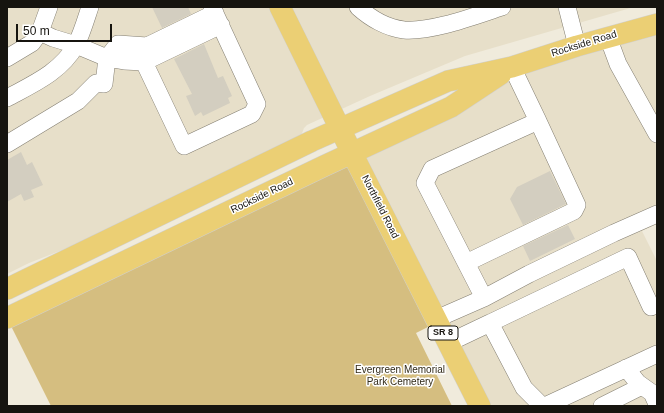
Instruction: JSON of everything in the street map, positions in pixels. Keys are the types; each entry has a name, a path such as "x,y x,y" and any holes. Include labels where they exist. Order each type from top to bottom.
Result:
{"main road":[{"name":"Northfield Road","path":"280,7 480,406"},
{"name":"Rockside Road","path":"7,290 312,141 448,81 512,67 577,46 657,24"},
{"name":"Rockside Road","path":"7,318 451,107 512,67"}],"street":[{"path":"7,58 32,43 40,32 49,7"},
{"path":"7,98 50,74 62,63 76,45 90,7"},
{"path":"358,7 387,26 404,30 429,28 447,24 502,7"},
{"path":"566,7 577,46"},
{"path":"40,32 107,58 144,62 216,15"},
{"path":"7,144 78,101 96,83 104,84 107,58 118,44 147,46 216,15"},
{"path":"144,62 184,146 252,114 257,104 216,15"},
{"path":"608,37 618,64 657,134"},
{"path":"466,263 574,211 577,205 512,67"},
{"path":"484,298 425,183 432,170 538,121"},
{"path":"436,319 484,298 529,274 657,214"},
{"path":"448,343 628,257 652,307"},
{"path":"490,324 524,388 542,406"},
{"path":"545,406 657,354"},
{"path":"626,368 652,393"},
{"path":"602,406 652,393"}],"shaded area":[{"path":"7,7 634,7 465,56 370,96 307,125 301,136 88,240 29,263 7,274"},
{"path":"657,24 657,224 642,231 657,261 657,406 481,406 352,153 512,67"}],"green space":[{"name":"Evergreen Memorial Park Cemetery","path":"352,153 438,322 416,333 452,406 51,406 7,318"}],"building":[{"path":"152,7 188,7 191,14 162,28"},
{"path":"204,44 218,78 223,76 232,96 228,98 230,103 203,116 201,112 195,116 186,96 192,94 174,59"},
{"path":"21,152 27,165 32,162 43,185 31,190 34,197 24,201 21,194 7,202 7,160"},
{"path":"550,171 566,204 523,225 510,199 517,187"},
{"path":"568,225 575,239 530,261 523,246"}]}
